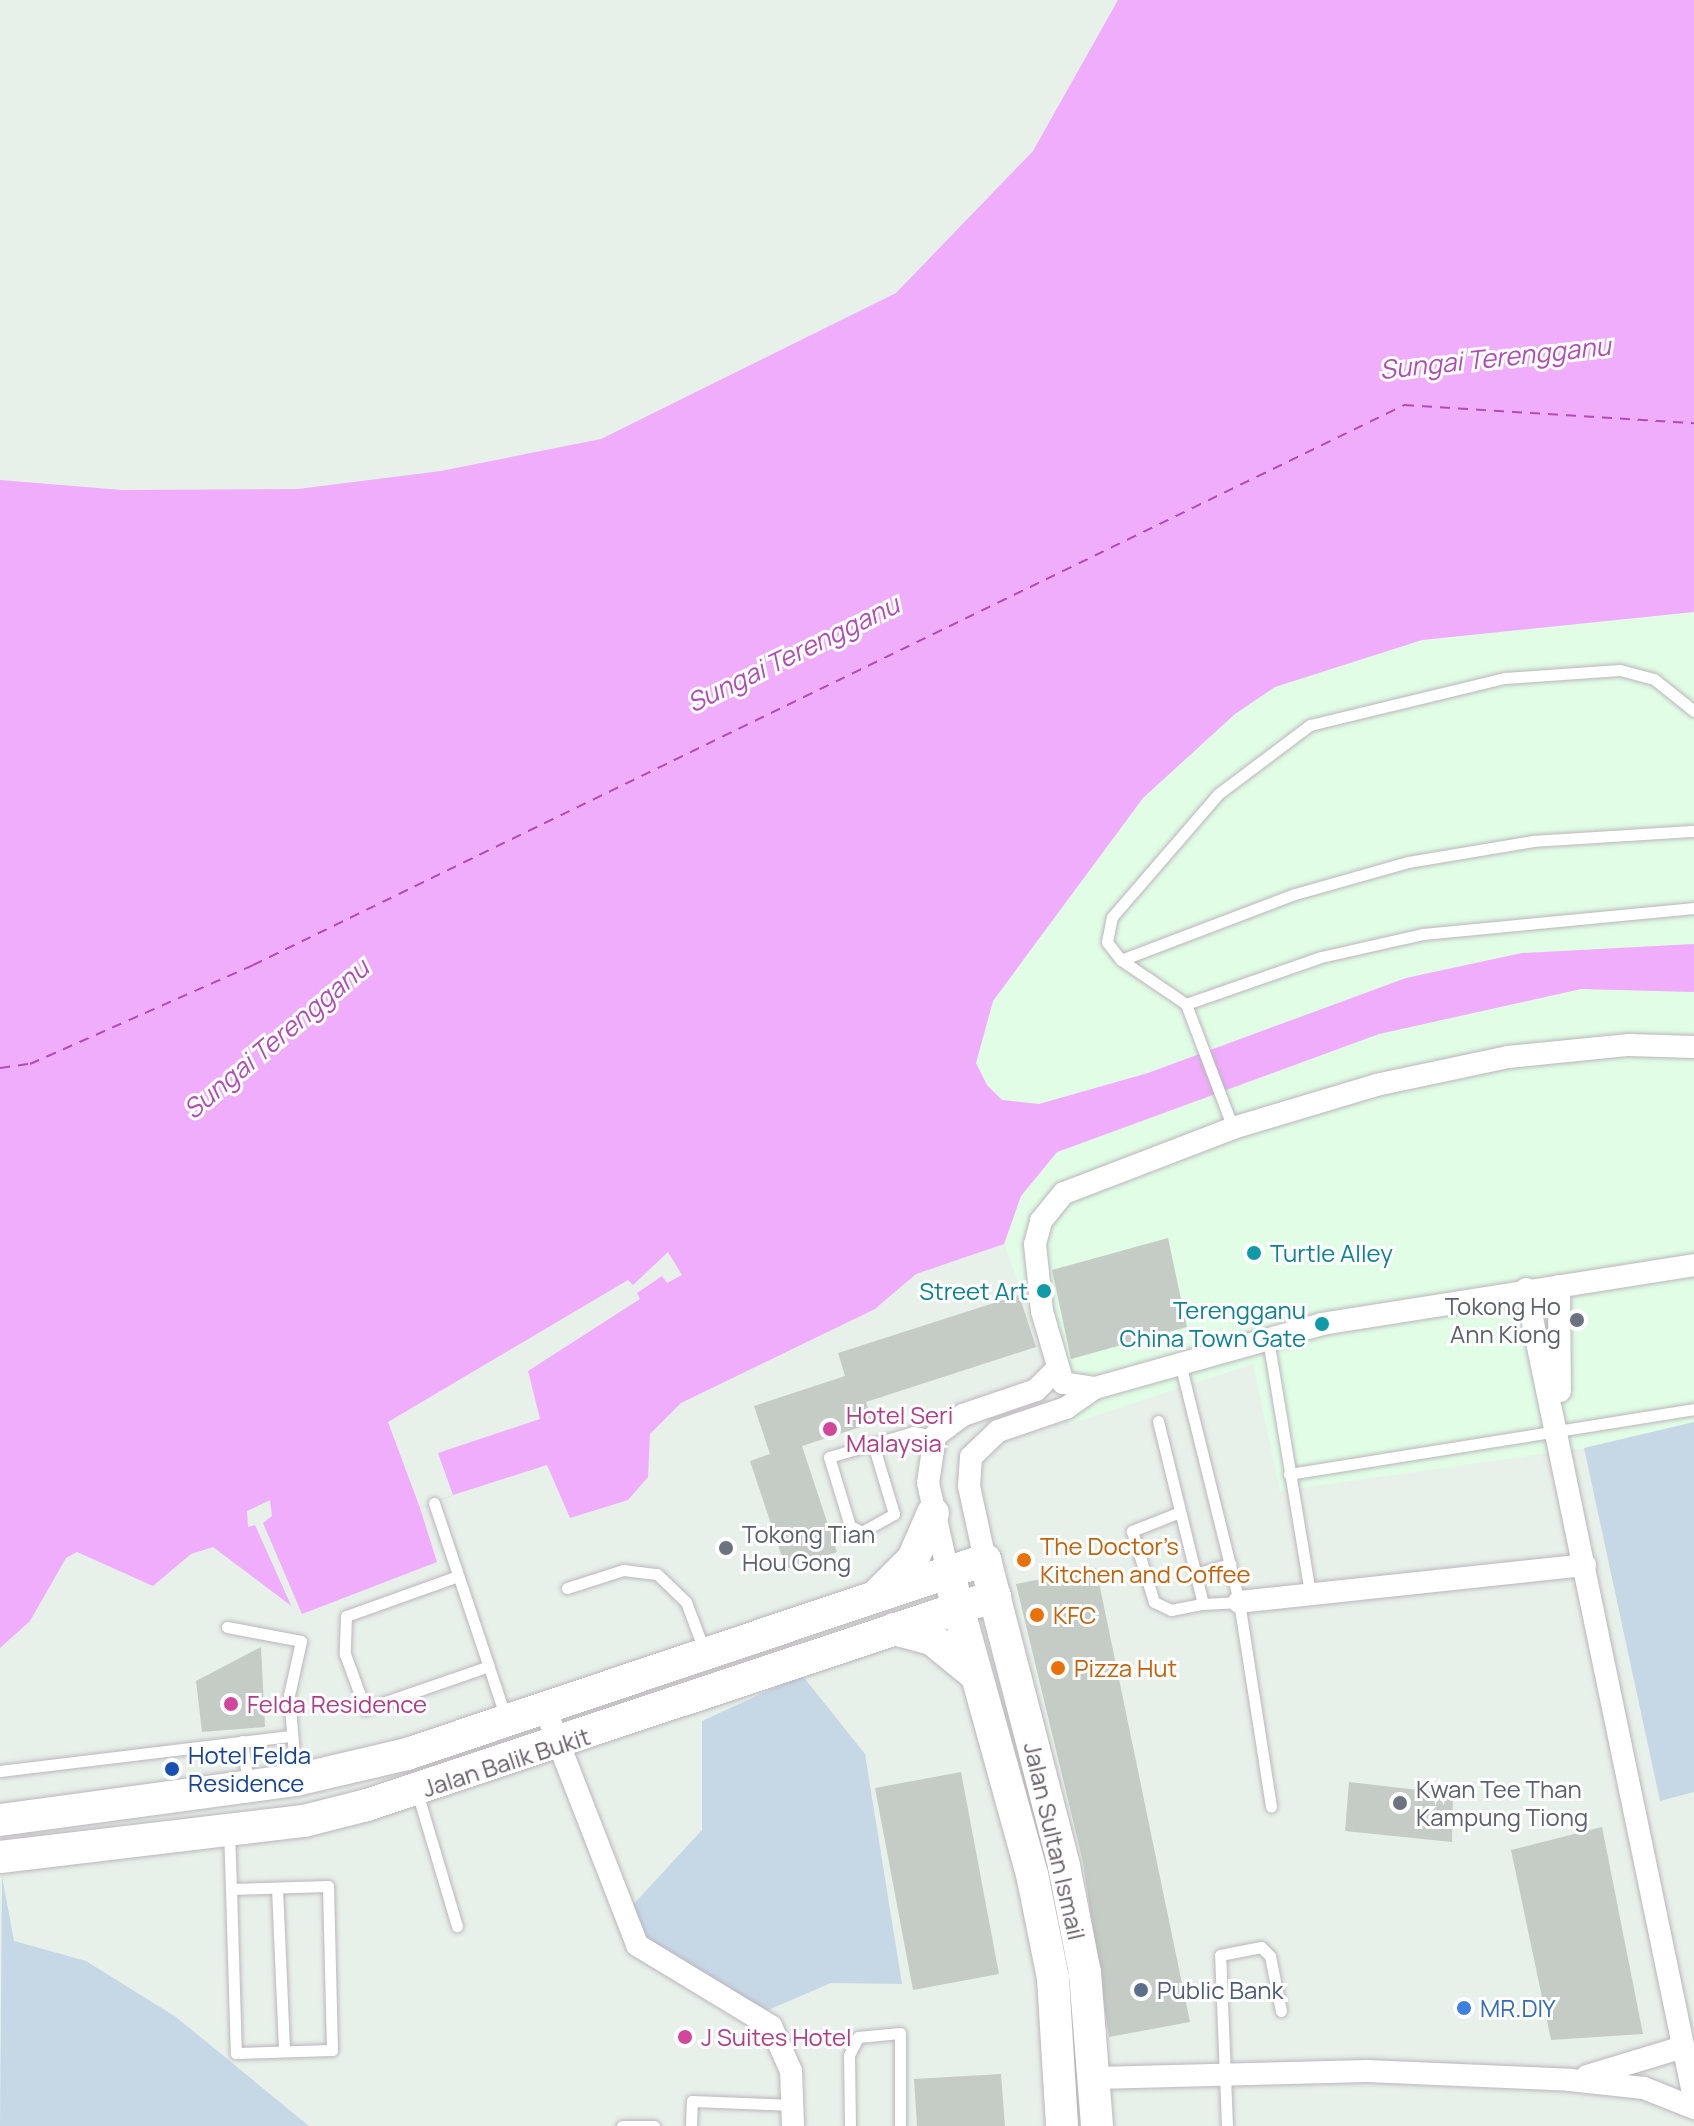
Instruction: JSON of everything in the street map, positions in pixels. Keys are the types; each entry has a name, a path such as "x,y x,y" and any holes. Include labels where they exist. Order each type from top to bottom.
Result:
{"main road":[{"path":"871,1599 913,1559 933,1513"},
{"name":"Jalan Balik Bukit","path":"0,1820 296,1780 508,1724 985,1560"},
{"name":"Jalan Sultan Ismail","path":"985,1560 1064,1866 1096,2078 1097,2126"},
{"name":"Jalan Sultan Ismail","path":"948,1573 1053,1978 1062,2126"},
{"name":"Jalan Balik Bukit","path":"0,1857 304,1821 417,1791 559,1745 995,1596"},
{"path":"894,1629 932,1639 976,1675"}],"street":[{"path":"1694,1047 1629,1045 1508,1057 1233,1128 1064,1193 1041,1221 1035,1244 1042,1311 1058,1368 1069,1389 1095,1388 1268,1339 1526,1289 1694,1265"},
{"path":"1559,1286 1561,1432"},
{"path":"1526,1289 1561,1432 1585,1565 1694,2098"},
{"path":"948,1573 933,1513 927,1456 935,1436 963,1415 1036,1390 1058,1368"},
{"path":"985,1560 969,1486 971,1457 998,1431 1066,1408 1095,1388"},
{"path":"1239,1602 1585,1565"},
{"path":"546,1711 637,1945 771,2026 791,2071 793,2116"},
{"path":"1570,2080 1683,2047"},
{"path":"1096,2078 1367,2071 1570,2080 1644,2088 1694,2108"}],"lane":[{"path":"1233,1128 1186,1004 1121,960 1107,942 1112,917 1218,794 1310,725 1505,678 1620,670 1654,679 1694,711"},
{"path":"1121,960 1295,894 1408,862 1533,841 1694,831"},
{"path":"1186,1004 1321,957 1423,934 1694,908"},
{"path":"1268,1339 1310,1594"},
{"path":"1180,1363 1239,1602 1271,1807"},
{"path":"1289,1474 1694,1409"},
{"path":"1158,1421 1203,1604"},
{"path":"873,1444 894,1514 862,1532 850,1526 828,1461 873,1444 913,1432 935,1436"},
{"path":"434,1503 508,1724"},
{"path":"1180,1512 1132,1531 1154,1602 1171,1610 1239,1602"},
{"path":"1195,1574 1231,1564"},
{"path":"567,1588 623,1570 657,1574 686,1602 707,1658"},
{"path":"458,1576 346,1616 345,1654 365,1709 489,1666"},
{"path":"227,1627 301,1641 290,1736 296,1780"},
{"path":"0,1771 290,1736"},
{"path":"242,1741 248,1788"},
{"path":"417,1791 457,1926"},
{"path":"229,1831 236,2053 332,2050 328,1886 231,1889"},
{"path":"277,1888 284,2051"},
{"path":"1227,2126 1220,1955 1261,1947 1270,1956 1281,2011"},
{"path":"850,2126 849,2055 858,2037 900,2033 900,2126"},
{"path":"691,2126 692,2101 793,2116"},
{"path":"622,2126 654,2126"}],"shaded area":[{"path":"1694,612 1694,944 1522,953 1406,978 1148,1073 1038,1104 1002,1100 987,1085 976,1063 993,1001 1143,798 1235,714 1275,687 1422,640"},
{"path":"1581,989 1694,992 1694,1422 1584,1448 1280,1491 1253,1364 1070,1424 1004,1244 1021,1196 1057,1153 1379,1034"},
{"path":"1694,1422 1694,1792 1660,1801 1584,1448"},
{"path":"802,1675 865,1754 902,1984 831,1983 768,2010 651,1950 629,1909 702,1830 702,1721"},
{"path":"2,1876 14,1941 86,1961 176,2017 309,2126 0,2126"}],"water":[{"name":"Sungai Terengganu","path":"1118,0 1694,0 1694,612 1422,640 1275,687 1235,714 1143,798 993,1001 976,1063 987,1085 1002,1100 1039,1104 1148,1073 1406,978 1522,953 1694,944 1694,992 1581,989 1379,1034 1057,1152 1021,1196 1004,1244 916,1274 875,1309 681,1403 650,1434 648,1477 628,1500 570,1518 547,1465 453,1495 420,1508 437,1562 302,1614 213,1547 191,1554 153,1586 77,1552 66,1558 30,1621 0,1648 0,480 122,490 298,489 441,471 601,439 896,293 1033,151"}],"pier":[{"path":"668,1252 682,1275 667,1283 662,1276 637,1293 640,1299 528,1371 540,1419 438,1453 453,1495 420,1508 388,1422 628,1280 633,1285"},
{"path":"270,1500 272,1516 263,1523 302,1614 294,1612 255,1525 248,1527 247,1511"}],"building":[{"path":"1168,1238 1187,1327 1071,1359 1052,1270"},
{"name":"Hotel Seri Malaysia","path":"1019,1295 1036,1347 866,1402 873,1423 802,1446 837,1552 786,1569 750,1461 770,1454 754,1406 845,1376 838,1353"},
{"path":"1096,1568 1190,2022 1109,2037 1083,1862 1016,1584"},
{"name":"Felda Residence","path":"261,1647 265,1727 202,1732 196,1681"},
{"path":"961,1772 999,1974 913,1990 875,1788"},
{"name":"Kwan Tee Than Kampung Tiong","path":"1349,1782 1453,1794 1452,1842 1345,1831"},
{"path":"1602,1827 1643,2034 1551,2040 1511,1850"},
{"path":"1001,2074 1005,2126 917,2126 914,2079"}],"ferry route":[{"path":"0,1068 30,1064 253,965 1404,405 1694,423"}],"place":[{"name":"Turtle Alley","path":"1254,1253"},
{"name":"Street Art","path":"1044,1291"},
{"name":"Tokong Ho Ann Kiong","path":"1577,1320"},
{"name":"Terengganu China Town Gate","path":"1322,1324"},
{"name":"Hotel Seri Malaysia","path":"830,1429"},
{"name":"Tokong Tian Hou Gong","path":"726,1548"},
{"name":"The Doctor’s Kitchen and Coffee","path":"1024,1560"},
{"name":"KFC","path":"1037,1615"},
{"name":"Pizza Hut","path":"1058,1668"},
{"name":"Felda Residence","path":"231,1704"},
{"name":"Hotel Felda Residence","path":"172,1769"},
{"name":"Kwan Tee Than Kampung Tiong","path":"1400,1803"},
{"name":"Public Bank","path":"1141,1990"},
{"name":"MR.DIY","path":"1464,2008"},
{"name":"J Suites Hotel","path":"685,2037"}]}
